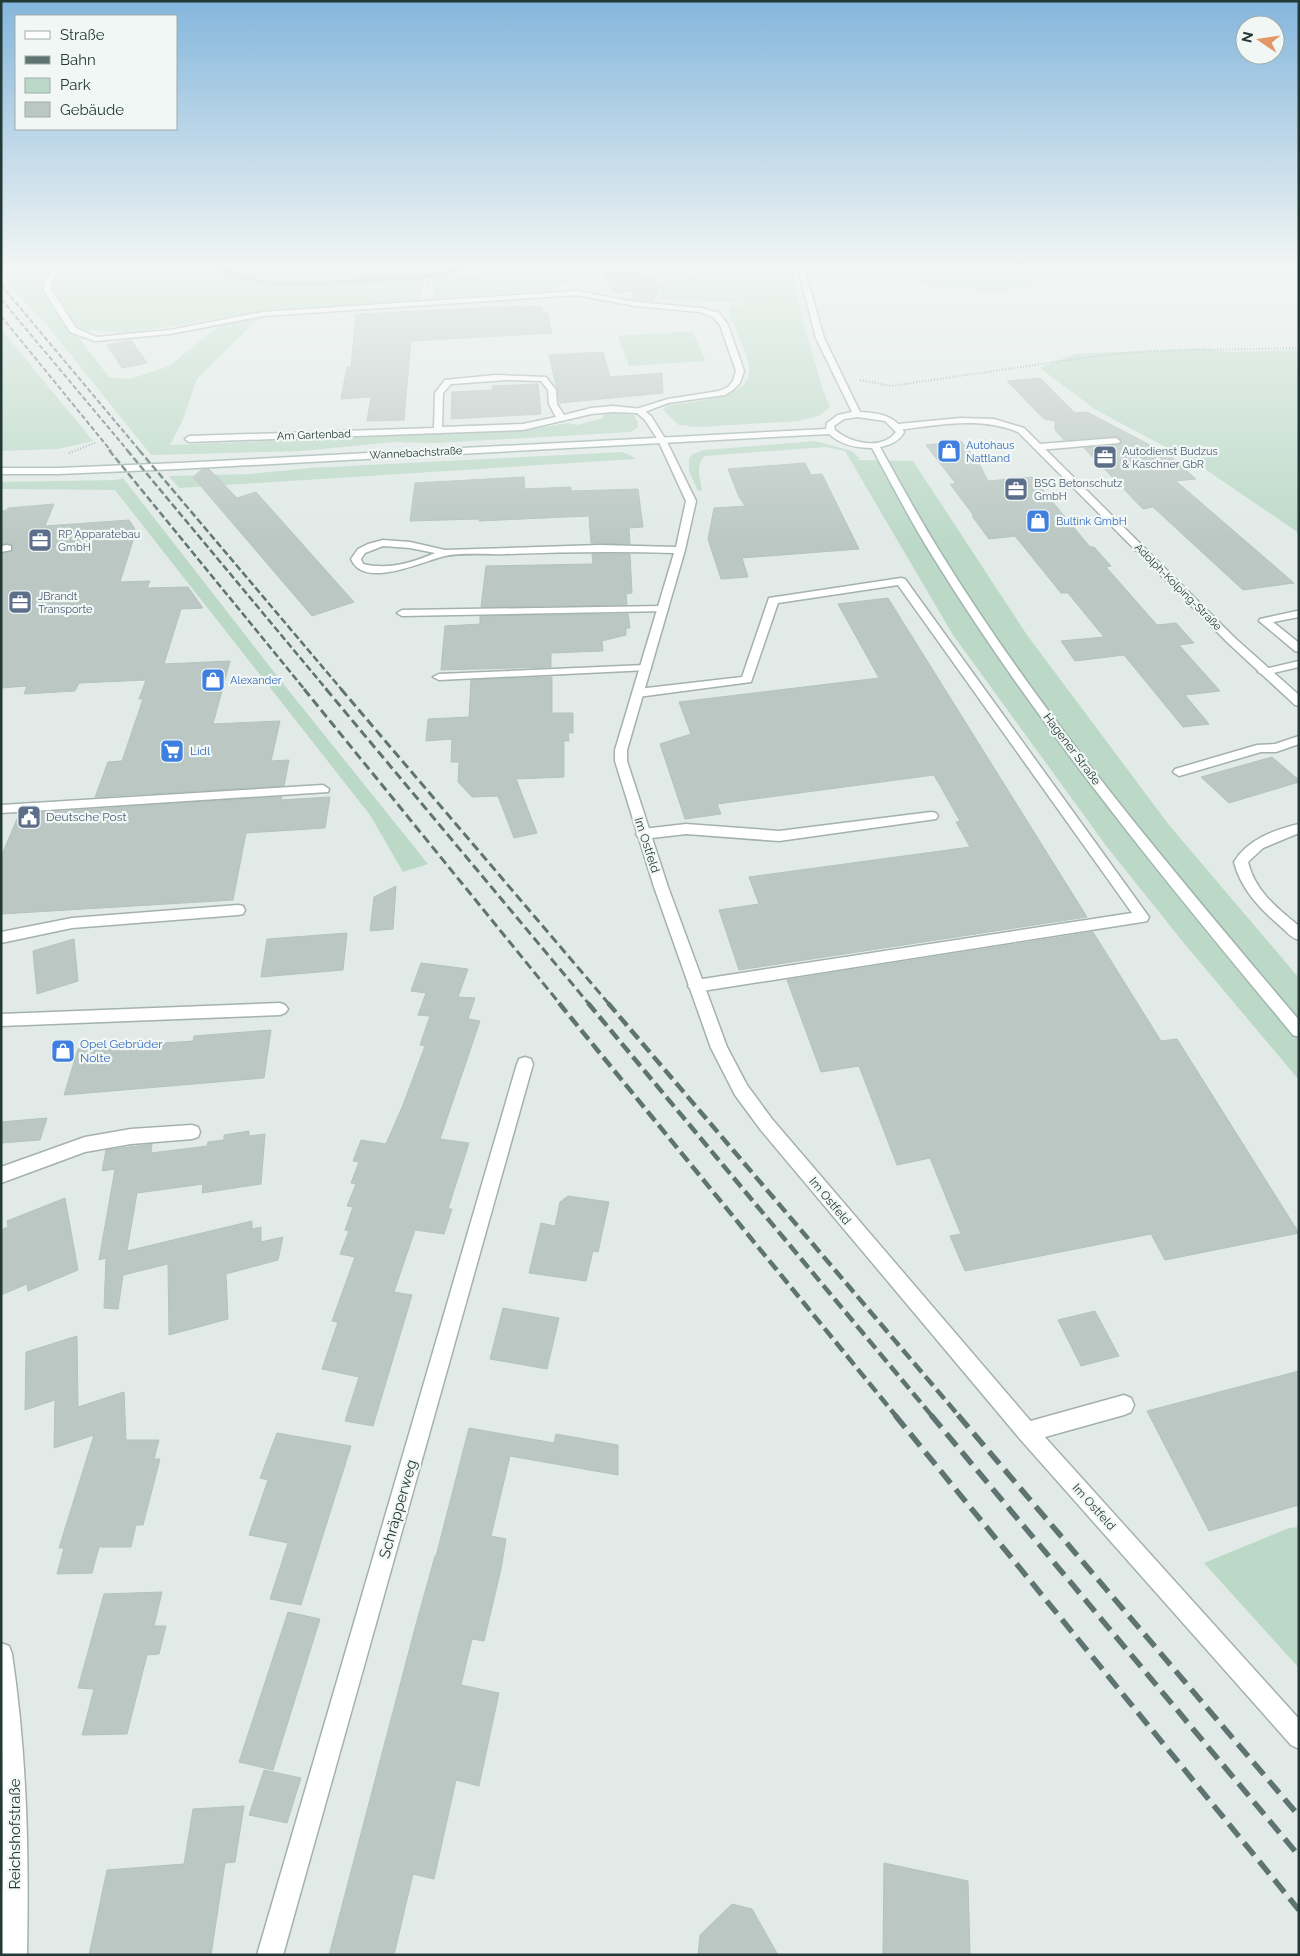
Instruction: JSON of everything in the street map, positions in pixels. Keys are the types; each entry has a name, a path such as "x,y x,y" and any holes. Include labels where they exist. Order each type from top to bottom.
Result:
{"street":[{"path":"639,411 668,400 718,394 731,388 739,379 740,371 736,359"},
{"path":"830,359 857,414"},
{"path":"438,431 439,393 448,382 470,379 522,377 543,379 552,390 553,404 562,419"},
{"name":"Am Gartenbad","path":"189,440 523,428 591,411 614,409 639,411"},
{"path":"639,411 648,418 662,440"},
{"path":"857,414 886,419 898,427 900,432 893,440 875,445 848,442 835,436 831,431 830,424 836,419 857,414"},
{"name":"Adolph-Kolping-Straße","path":"898,427 977,421 1003,422 1021,430 1090,501 1264,672 1299,702"},
{"name":"Wannebachstraße","path":"1,471 58,471 178,466 831,431"},
{"name":"Im Ostfeld","path":"662,440 691,501 680,550 621,750 620,761 643,834 719,1048 741,1090 766,1124 1027,1432 1299,1737"},
{"path":"1038,447 1116,441"},
{"name":"Hagener Straße","path":"875,445 937,555 992,640 1075,756 1186,896 1299,1031"},
{"path":"444,553 426,561 381,570 359,566 356,558 362,549 376,544 389,543 428,548 444,553 600,548 680,550"},
{"path":"638,693 747,680 772,600 901,581 1142,917 696,986"},
{"path":"402,612 663,609"},
{"path":"1298,614 1264,621 1299,650"},
{"path":"1264,672 1299,664"},
{"path":"439,677 645,668"},
{"path":"1179,772 1261,748 1276,748 1299,740"},
{"path":"1,809 323,789"},
{"path":"643,834 686,829 778,836 931,816"},
{"path":"1299,828 1255,846 1245,854 1241,862 1246,881 1258,896 1299,936"},
{"path":"1,938 72,923 238,910"},
{"path":"1,1020 280,1008"},
{"name":"Schräpperweg","path":"270,1955 312,1800 439,1370 525,1064"},
{"path":"1,1175 71,1149 94,1143 118,1138 192,1132"},
{"path":"1027,1432 1124,1405"},
{"name":"Reichshofstraße","path":"1,1654 8,1697 15,1777 17,1869 14,1955"}],"path":[{"path":"839,379 863,380 891,386 1074,359"}],"green space":[{"path":"1,359 26,359 93,441 58,449 1,451"},
{"path":"74,359 95,359 109,377 130,379 169,366 177,359 217,359 197,379 183,419 170,445 528,430 568,423 577,425 603,418 603,414 634,415 638,422 638,427 631,432 436,443 394,442 302,451 151,455"},
{"path":"627,359 705,359 706,361 629,366"},
{"path":"747,359 814,359 830,407 819,416 798,421 698,427 679,425 663,410 666,406 731,393 741,387 748,378"},
{"path":"1062,359 1299,359 1299,533 1196,463 1096,410 1040,368"},
{"path":"815,441 852,451 860,459 851,460 913,461 1027,635 1169,825 1299,978 1299,1080 1183,942 1107,847 953,635 845,451 826,447 705,456 699,468 702,490 698,491 689,471 689,458 693,454 704,450"},
{"path":"622,452 635,459 179,488 169,476 249,474 310,468"},
{"path":"123,478 285,686 428,864 403,872 370,815 115,490 1,489 1,482 116,480"},
{"path":"1299,1527 1299,1668 1204,1563 1289,1528"}],"building":[{"path":"116,359 144,359 147,363 122,368"},
{"path":"352,359 409,359 404,420 367,421 371,397 341,399 347,367 351,367"},
{"path":"550,359 605,359 610,377 662,373 663,393 560,403"},
{"path":"1040,378 1075,413 1087,412 1169,455 1196,479 1176,481 1294,583 1243,590 1153,507 1143,509 1084,448 1119,445 1121,440 1116,436 1064,440 1055,430 1055,421 1044,419 1007,381"},
{"path":"538,384 541,414 451,419 452,392 493,390 492,386"},
{"path":"961,441 976,457 988,481 1032,477 1090,547 1094,547 1111,566 1106,567 1157,625 1176,623 1194,643 1179,645 1220,691 1185,695 1209,724 1183,727 1124,655 1075,661 1061,641 1104,637 1068,593 1061,593 1015,536 989,539 972,516 974,516 950,484 956,484 926,445"},
{"path":"805,463 811,475 822,474 859,549 742,558 748,577 721,579 708,539 714,508 745,506 739,497 728,469"},
{"path":"209,469 237,498 256,492 354,602 312,616 193,477 201,470"},
{"path":"524,477 525,489 571,487 571,491 638,489 643,527 629,528 630,544 591,543 589,516 479,521 479,519 410,521 415,483"},
{"path":"54,504 45,526 129,520 135,529 135,534 120,582 150,581 147,588 188,587 203,608 181,609 164,664 230,661 213,724 280,721 271,761 289,760 284,786 95,797 108,762 122,761 143,699 139,699 146,680 79,683 75,691 24,694 27,686 1,688 1,554 13,550 11,544 1,544 1,511 8,508"},
{"path":"592,554 630,554 632,593 626,594 627,605 481,607 486,566 593,564"},
{"path":"888,598 1087,917 739,970 719,910 759,904 749,877 970,847 956,822 960,821 934,775 717,804 721,814 685,819 660,744 691,734 679,702 879,678 838,604"},
{"path":"628,614 630,628 626,628 626,635 602,641 603,651 551,653 551,667 441,670 445,626 480,624 480,616"},
{"path":"552,677 552,713 573,713 573,733 568,733 569,741 564,741 564,777 516,779 537,833 514,838 498,796 472,797 458,782 459,762 451,762 452,739 426,741 428,719 469,717 471,680"},
{"path":"1272,757 1299,782 1229,803 1201,777"},
{"path":"282,797 281,800 330,797 325,828 246,833 233,900 1,914 1,857 19,814"},
{"path":"396,886 393,929 370,931 374,897"},
{"path":"1093,932 1161,1041 1177,1039 1299,1233 1165,1260 1151,1234 965,1271 950,1236 961,1234 930,1158 897,1165 859,1066 821,1072 787,980"},
{"path":"347,933 343,970 261,977 267,939"},
{"path":"74,939 78,981 37,994 33,951"},
{"path":"421,963 468,969 458,997 475,998 468,1019 480,1021 440,1139 469,1143 448,1209 452,1209 444,1234 415,1230 394,1292 412,1295 373,1426 345,1421 359,1377 322,1369 338,1322 332,1321 355,1257 340,1254 349,1231 345,1230 353,1207 347,1206 356,1184 351,1183 359,1162 353,1161 361,1140 386,1144 425,1046 420,1045 430,1016 418,1015 426,993 411,991"},
{"path":"271,1030 264,1078 64,1095 78,1049 193,1041 194,1036"},
{"path":"47,1118 40,1140 1,1143 1,1122"},
{"path":"249,1131 249,1136 265,1134 261,1184 202,1193 203,1184 137,1193 127,1251 252,1221 252,1229 261,1227 261,1242 283,1237 278,1260 226,1274 228,1319 169,1335 168,1264 123,1275 118,1309 104,1308 106,1258 99,1260 115,1169 102,1171 106,1150 152,1144 151,1153 207,1146 208,1142 224,1140 224,1135"},
{"path":"568,1196 609,1202 598,1252 593,1251 586,1281 529,1273 541,1223 555,1226 560,1202"},
{"path":"65,1198 78,1270 28,1291 27,1284 1,1295 1,1230 8,1227 7,1221"},
{"path":"503,1308 559,1318 547,1369 490,1359"},
{"path":"1095,1311 1119,1356 1081,1366 1058,1320"},
{"path":"77,1336 78,1407 124,1392 126,1440 159,1440 154,1459 160,1459 143,1525 136,1525 131,1547 99,1547 92,1573 57,1574 64,1548 59,1548 94,1435 54,1448 55,1400 25,1410 26,1352"},
{"path":"1299,1371 1299,1505 1209,1531 1147,1411"},
{"path":"469,1428 554,1443 556,1434 618,1445 618,1475 510,1456 491,1536 506,1539 501,1569 484,1641 472,1639 461,1685 499,1693 479,1786 456,1780 434,1879 413,1874 394,1955 329,1955 415,1628 436,1556"},
{"path":"277,1433 351,1446 301,1605 270,1599 288,1543 249,1535 268,1480 260,1478"},
{"path":"162,1592 154,1626 166,1626 159,1654 147,1655 127,1734 82,1735 94,1689 78,1688 104,1594"},
{"path":"288,1612 320,1619 273,1770 239,1762"},
{"path":"264,1770 301,1778 287,1823 249,1815"},
{"path":"244,1806 235,1862 225,1863 211,1955 89,1955 107,1870 184,1864 193,1809"},
{"path":"884,1863 968,1881 970,1955 883,1955"},
{"path":"732,1904 752,1909 778,1955 698,1955 700,1935"}],"railway":[{"path":"36,359 111,451"},
{"path":"51,359 128,451"},
{"path":"63,359 140,451"},
{"path":"109,450 305,690"},
{"path":"127,450 327,690"},
{"path":"139,450 342,690"},
{"path":"304,689 560,1004"},
{"path":"326,689 589,1004"},
{"path":"341,689 609,1004"},
{"path":"559,1003 896,1416"},
{"path":"588,1003 932,1416"},
{"path":"608,1003 959,1416"},
{"path":"895,1415 1299,1910"},
{"path":"931,1415 1299,1856"},
{"path":"958,1415 1299,1816"}],"place":[{"name":"Autohaus Nattland","path":"949,451"},
{"name":"Autodienst Budzus & Kaschner GbR","path":"1105,457"},
{"name":"BSG Betonschutz GmbH","path":"1016,489"},
{"name":"Bultink GmbH","path":"1038,521"},
{"name":"RP Apparatebau GmbH","path":"40,540"},
{"name":"JBrandt Transporte","path":"20,602"},
{"name":"Alexander","path":"213,680"},
{"name":"Lidl","path":"172,751"},
{"name":"Deutsche Post","path":"29,817"},
{"name":"Opel Gebrüder Nolte","path":"63,1051"}]}
